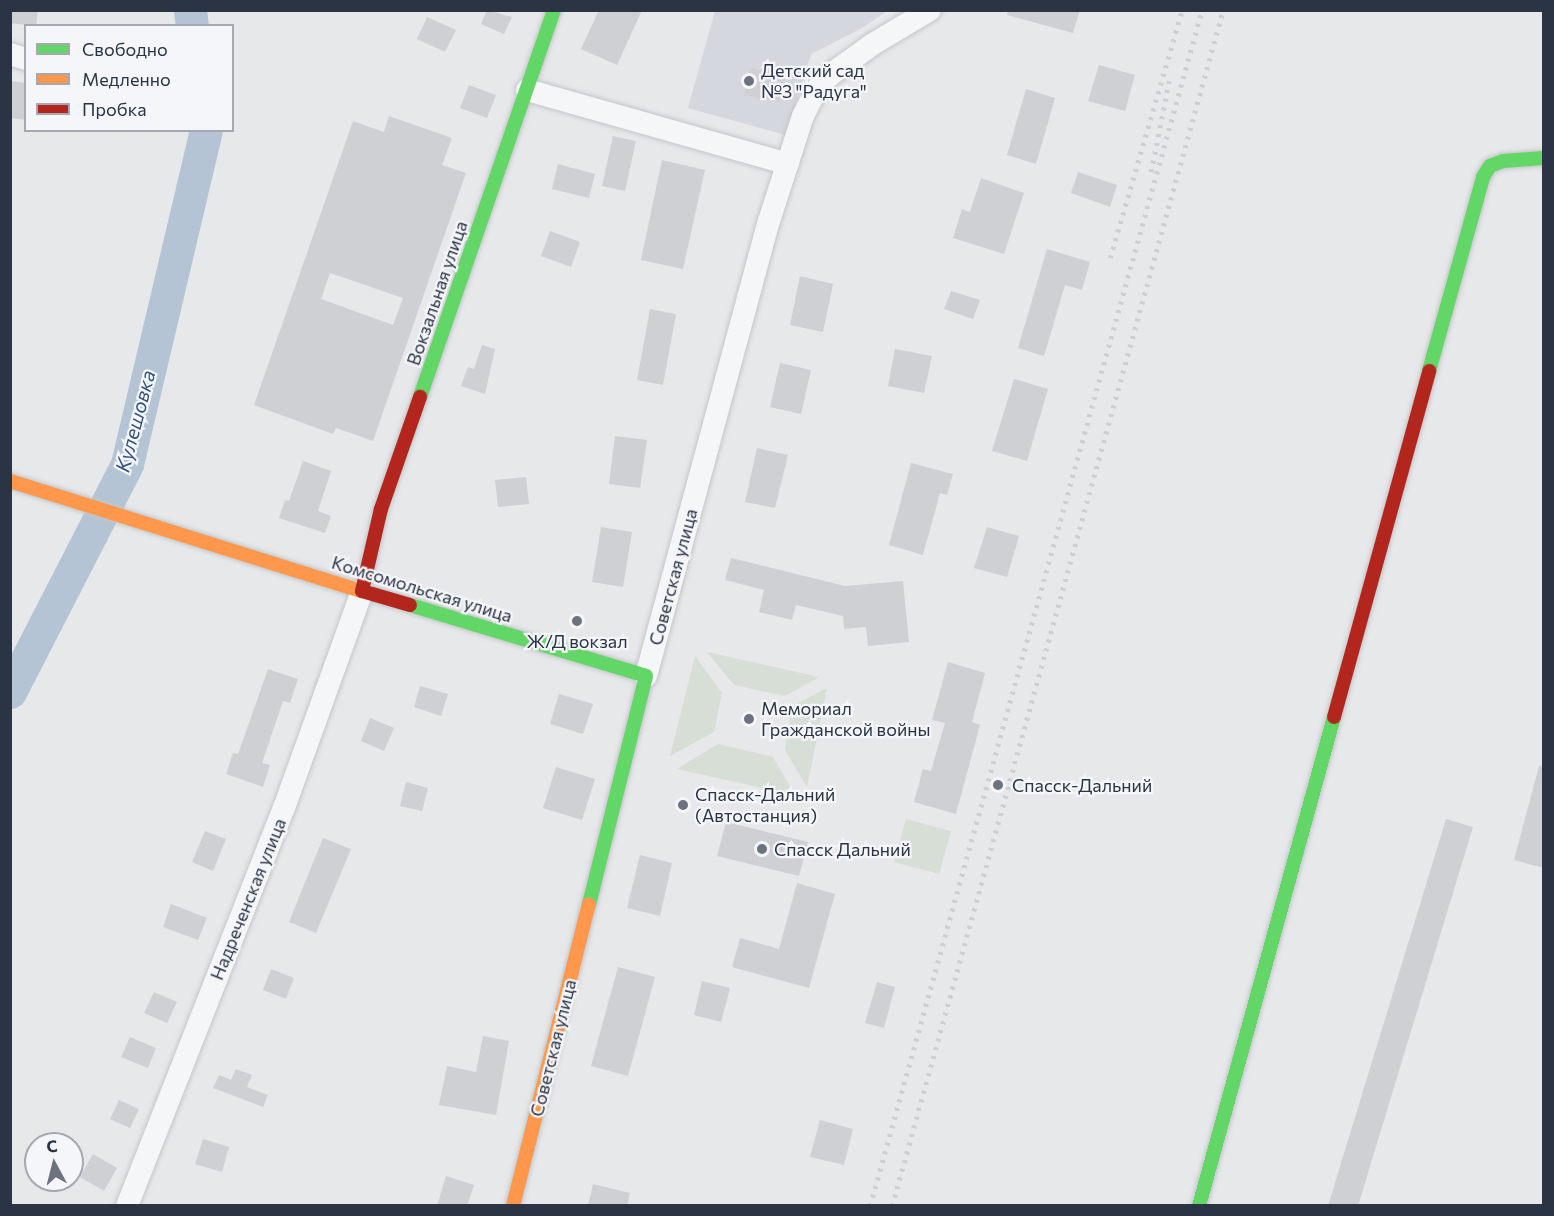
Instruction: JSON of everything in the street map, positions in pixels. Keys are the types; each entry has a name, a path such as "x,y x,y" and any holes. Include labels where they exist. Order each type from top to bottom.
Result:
{"main road":[{"name":"Вокзальная улица","path":"362,591 381,509 554,10"},
{"path":"1199,1206 1483,177 1490,166 1503,161 1544,158"},
{"name":"Комсомольская улица","path":"13,482 362,591 646,675"},
{"name":"Советская улица","path":"513,1206 646,675"}],"street":[{"name":"Советская улица","path":"646,675 769,221 803,117 817,89 850,59 930,10"},
{"path":"527,90 788,164"},
{"name":"Надреченская улица","path":"127,1206 284,808 362,591"}],"shaded area":[{"name":"Детский сад №3 \"Радуга\"","path":"715,11 887,11 864,27 811,54 786,135 688,108"},
{"path":"707,652 819,677 785,696 734,685"},
{"path":"695,656 722,693 714,732 670,756"},
{"path":"827,688 807,787 785,750 792,706"},
{"path":"718,744 773,757 795,795 677,769"},
{"path":"906,819 951,831 939,874 894,862"}],"building":[{"path":"10,10 38,10 36,24 10,23"},
{"path":"487,10 512,17 504,34 481,24"},
{"path":"599,10 642,10 617,65 581,49"},
{"path":"1008,10 1080,10 1073,33 1007,15"},
{"path":"427,17 456,30 445,52 417,39"},
{"path":"1099,65 1135,75 1125,111 1088,101"},
{"path":"750,68 786,75 780,102 744,95"},
{"path":"10,81 24,83 24,120 10,118"},
{"path":"469,85 496,95 487,118 460,108"},
{"path":"1026,89 1055,98 1036,164 1007,155"},
{"path":"389,116 452,138 442,165 466,173 373,441 336,428 333,434 254,405 353,121 384,132","holes":["330,273 403,298 393,325 321,299"]},
{"path":"613,136 636,141 625,191 602,186"},
{"path":"662,160 705,170 683,269 641,260"},
{"path":"558,164 595,174 589,198 552,189"},
{"path":"1078,172 1117,185 1110,207 1071,193"},
{"path":"981,178 1024,193 1004,254 953,238 962,209 970,212"},
{"path":"550,231 580,242 571,267 541,256"},
{"path":"1047,249 1090,262 1082,290 1065,285 1044,356 1018,348"},
{"path":"800,276 833,284 823,332 790,325"},
{"path":"951,291 980,300 973,319 944,309"},
{"path":"650,309 676,314 663,385 637,380"},
{"path":"482,345 495,349 485,394 461,386 468,367 474,369"},
{"path":"895,349 932,356 924,393 888,386"},
{"path":"780,363 811,370 801,414 770,407"},
{"path":"1014,379 1048,389 1027,461 992,451"},
{"path":"615,436 647,440 640,488 609,484"},
{"path":"757,448 788,455 775,508 745,502"},
{"path":"303,461 331,471 318,511 331,516 325,533 279,518 285,500 289,501"},
{"path":"911,463 953,474 947,495 940,493 923,555 889,545"},
{"path":"526,477 529,504 498,507 495,480"},
{"path":"601,527 632,532 623,587 592,582"},
{"path":"987,527 1019,536 1007,577 974,568"},
{"path":"731,558 845,586 903,581 909,642 868,646 866,627 844,629 843,616 796,605 792,620 759,612 764,590 725,580"},
{"name":"Спасск-Дальний","path":"948,662 985,673 972,722 980,725 956,814 914,802 923,769 931,771 945,723 932,720"},
{"path":"268,669 298,679 290,703 283,701 262,763 270,765 263,787 226,774 233,753 238,754"},
{"path":"420,686 448,694 441,716 414,707"},
{"path":"559,694 593,704 583,734 550,724"},
{"path":"370,718 394,728 384,751 361,741"},
{"path":"1539,766 1544,767 1544,868 1514,860"},
{"path":"556,767 595,779 582,820 543,808"},
{"path":"406,782 428,788 422,811 400,806"},
{"path":"1446,819 1473,827 1358,1206 1328,1206"},
{"name":"Спасск Дальний","path":"726,822 808,842 799,876 717,856"},
{"path":"205,831 226,839 213,871 192,862"},
{"path":"323,838 351,849 316,933 289,922"},
{"path":"640,855 672,863 660,916 627,908"},
{"path":"797,883 835,894 809,988 732,967 740,938 779,949"},
{"path":"171,904 207,918 198,940 163,927"},
{"path":"618,967 655,977 628,1076 591,1066"},
{"path":"271,969 294,978 286,999 263,990"},
{"path":"702,981 730,988 721,1022 694,1015"},
{"path":"877,982 895,987 884,1028 865,1023"},
{"path":"154,992 177,1002 167,1023 144,1013"},
{"path":"483,1036 509,1041 496,1115 439,1105 447,1066 476,1072"},
{"path":"130,1037 156,1048 148,1068 121,1057"},
{"path":"236,1069 252,1075 247,1087 268,1095 263,1107 213,1088 219,1075 231,1080"},
{"path":"119,1100 139,1109 130,1128 110,1119"},
{"path":"820,1120 853,1129 844,1165 810,1157"},
{"path":"203,1139 229,1147 222,1172 195,1164"},
{"path":"93,1154 117,1168 104,1191 84,1179 84,1170"},
{"path":"446,1176 474,1185 467,1206 437,1206"},
{"path":"593,1184 630,1193 627,1206 588,1206"}],"waterway":[{"name":"Кулешовка","path":"190,10 192,24"},
{"name":"Кулешовка","path":"10,692 127,464 206,132"}],"railway":[{"path":"1110,258 1182,10"},
{"path":"870,1206 1202,10"},
{"path":"892,1206 1223,10"},
{"path":"1151,172 1169,81"}],"traffic: fast":[{"path":"420,397 554,10"},
{"path":"1429,371 1483,177 1490,166 1503,161 1544,158"},
{"path":"410,605 646,676 589,904"},
{"path":"1199,1206 1334,717"}],"traffic: slow":[{"path":"10,481 362,591"},
{"path":"513,1206 589,904"}],"traffic: jam":[{"path":"1334,717 1429,371"},
{"path":"410,605 362,591 381,509 420,397"}],"place":[{"name":"Детский сад №3 \"Радуга\"","path":"749,81"},
{"name":"Ж/Д вокзал","path":"577,621"},
{"name":"Мемориал Гражданской войны","path":"749,719"},
{"name":"Спасск-Дальний","path":"998,785"},
{"name":"Спасск-Дальний (Автостанция)","path":"683,805"},
{"name":"Спасск Дальний","path":"762,849"}]}
